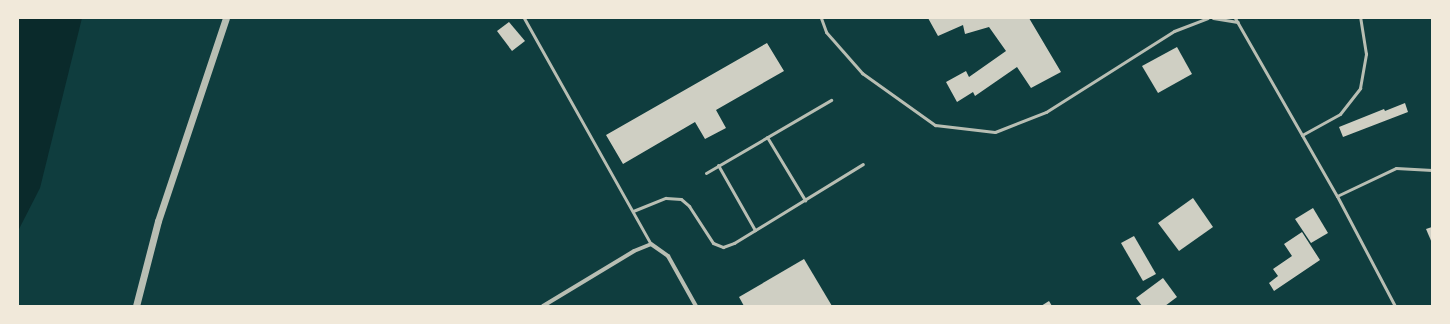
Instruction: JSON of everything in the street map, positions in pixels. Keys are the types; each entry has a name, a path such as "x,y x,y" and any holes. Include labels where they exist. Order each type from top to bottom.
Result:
{"street":[{"path":"136,306 158,221 226,18"},
{"path":"543,306 634,250 651,244 668,256 696,306"}],"lane":[{"path":"524,18 651,244"},
{"path":"821,18 826,32 862,73 935,125 995,132 1046,112 1174,31 1208,18"},
{"path":"1213,18 1238,22"},
{"path":"1235,18 1337,196 1395,306"},
{"path":"1302,135 1340,114 1360,88 1366,54 1360,18"},
{"path":"706,173 831,100"},
{"path":"767,137 804,200"},
{"path":"633,212 666,198 680,199 689,206 714,243 723,248 863,164"},
{"path":"718,165 755,230"},
{"path":"1337,196 1396,168 1432,170"}],"water":[{"path":"18,18 82,18 40,188 18,231"}],"building":[{"path":"928,18 1029,18 1061,72 1031,88 1017,67 975,96 973,92 957,102 946,82 966,71 969,77 1006,51 989,27 965,34 963,25 938,36"},
{"path":"509,22 525,41 512,51 497,31"},
{"path":"767,43 784,71 716,110 726,128 705,139 695,122 623,164 606,135"},
{"path":"1177,47 1192,74 1158,93 1142,66"},
{"path":"1405,103 1408,112 1343,137 1339,127 1384,109 1385,111"},
{"path":"1193,198 1213,227 1179,251 1158,223"},
{"path":"1313,208 1328,233 1311,243 1295,219"},
{"path":"1432,227 1432,243 1426,229"},
{"path":"1302,232 1320,260 1274,291 1269,283 1278,276 1273,269 1292,256 1284,244"},
{"path":"1134,236 1156,274 1143,281 1121,243"},
{"path":"804,259 832,306 744,306 739,297"},
{"path":"1163,278 1177,297 1165,306 1142,306 1136,298"},
{"path":"1049,301 1052,306 1041,306"}]}
